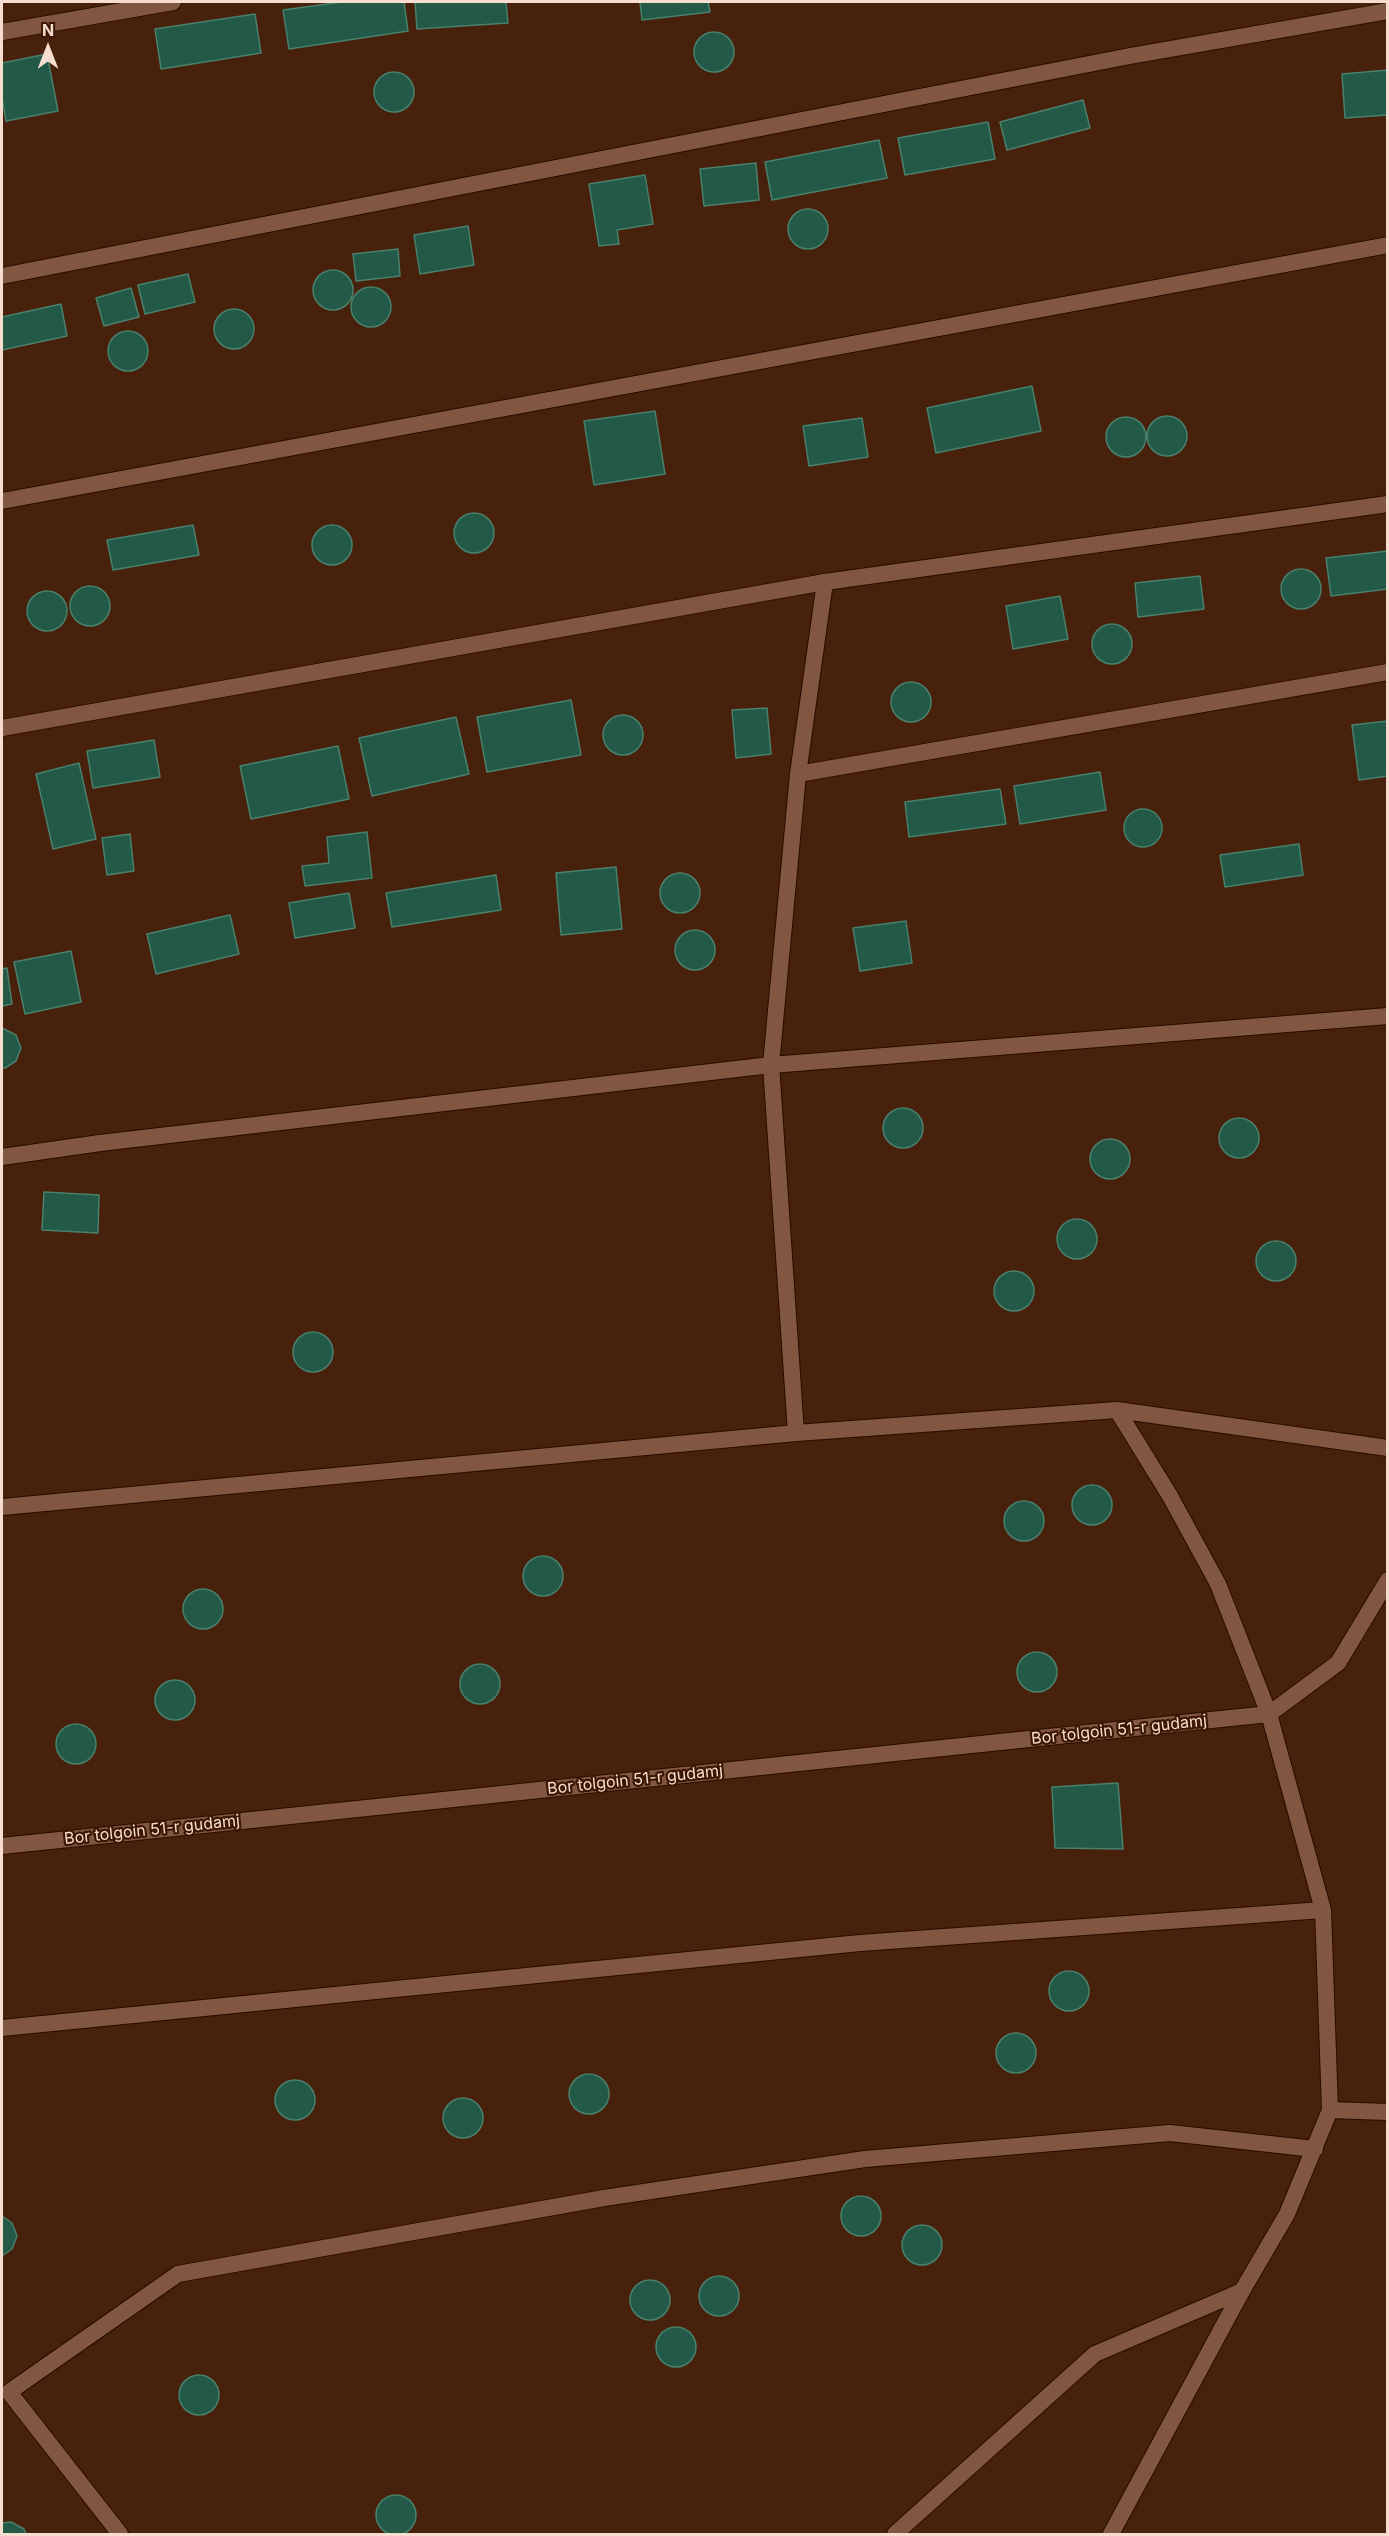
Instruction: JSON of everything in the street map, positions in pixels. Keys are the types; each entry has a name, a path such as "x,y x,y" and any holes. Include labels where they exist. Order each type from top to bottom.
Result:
{"street":[{"path":"2,32 173,2"},
{"path":"2,276 1119,58 1388,11"},
{"path":"2,501 1388,245"},
{"path":"2,728 825,582 1388,504"},
{"path":"796,1433 771,1065 798,774 825,582"},
{"path":"798,774 1388,672"},
{"path":"2,1157 100,1143 771,1065 1388,1016"},
{"path":"1111,2535 1242,2291 1287,2214 1316,2149 1330,2110 1323,1910 1269,1714 1218,1584 1170,1496 1117,1410"},
{"path":"2,1507 796,1433 1117,1410 1388,1448"},
{"path":"1269,1714 1338,1663 1388,1580"},
{"name":"Bor tolgoin 51-r gudamj","path":"2,1846 1269,1714"},
{"path":"2,2028 860,1942 1323,1910"},
{"path":"1330,2110 1388,2112"},
{"path":"120,2535 9,2392 178,2274 604,2198 865,2159 1170,2133 1316,2149"},
{"path":"895,2535 1095,2354 1242,2291"}],"building":[{"path":"342,2 404,2 408,31 289,49 283,10"},
{"path":"415,2 506,2 508,23 417,29"},
{"path":"640,2 708,2 710,12 642,20"},
{"path":"255,14 261,53 161,69 155,29"},
{"path":"714,32 722,33 728,38 733,44 733,60 728,66 722,71 714,72 706,71 700,66 695,60 694,52 695,44 700,38 706,33"},
{"path":"47,54 58,111 6,121 2,97 2,63"},
{"path":"1388,70 1388,115 1345,118 1342,74"},
{"path":"394,72 402,73 408,78 413,84 413,100 408,106 402,111 394,112 386,111 380,106 375,100 374,92 375,84 380,78 386,73"},
{"path":"1083,100 1090,128 1007,150 1000,122"},
{"path":"988,122 995,159 905,175 898,138"},
{"path":"879,140 887,178 772,200 765,162"},
{"path":"756,163 759,200 704,206 700,169"},
{"path":"645,175 653,224 617,230 619,244 599,246 589,184"},
{"path":"808,209 816,210 822,215 827,221 827,237 822,243 816,248 808,249 800,248 794,243 789,237 788,229 789,221 794,215 800,210"},
{"path":"468,226 474,265 420,274 414,235"},
{"path":"398,249 400,276 356,281 353,254"},
{"path":"333,270 341,271 347,276 352,282 352,298 347,304 341,309 333,310 325,309 319,304 314,298 313,290 314,282 319,276 325,271"},
{"path":"188,274 195,302 145,314 138,285"},
{"path":"371,287 379,288 385,293 390,299 390,315 385,321 379,326 371,327 363,326 357,321 352,315 351,307 352,299 357,293 363,288"},
{"path":"131,288 139,317 104,326 96,298"},
{"path":"61,304 67,336 2,350 2,317"},
{"path":"234,309 242,310 248,315 253,321 253,337 248,343 242,348 234,349 226,348 220,343 215,337 214,329 215,321 220,315 226,310"},
{"path":"128,331 136,332 142,337 147,343 147,359 142,365 136,370 128,371 120,370 114,365 109,359 108,351 109,343 114,337 120,332"},
{"path":"1032,386 1041,431 936,453 927,408"},
{"path":"655,411 665,474 594,485 584,421"},
{"path":"1167,416 1175,417 1181,422 1186,428 1186,444 1181,450 1175,455 1167,456 1159,455 1153,450 1148,444 1147,436 1148,428 1153,422 1159,417"},
{"path":"1126,417 1134,418 1140,423 1145,429 1145,445 1140,451 1134,456 1126,457 1118,456 1112,451 1107,445 1106,437 1107,429 1112,423 1118,418"},
{"path":"862,418 868,457 809,466 803,426"},
{"path":"474,513 482,514 488,519 493,525 493,541 488,547 482,552 474,553 466,552 460,547 455,541 454,533 455,525 460,519 466,514"},
{"path":"193,525 199,555 113,570 107,540"},
{"path":"332,525 340,526 346,531 351,537 351,553 346,559 340,564 332,565 324,564 318,559 313,553 312,545 313,537 318,531 324,526"},
{"path":"1388,551 1388,589 1331,596 1326,558"},
{"path":"1301,569 1309,570 1315,575 1320,581 1320,597 1315,603 1309,608 1301,609 1293,608 1287,603 1282,597 1281,589 1282,581 1287,575 1293,570"},
{"path":"1200,576 1204,609 1138,617 1135,583"},
{"path":"90,586 98,587 104,592 109,598 109,614 104,620 98,625 90,626 82,625 76,620 71,614 70,606 71,598 76,592 82,587"},
{"path":"47,591 55,592 61,597 66,603 66,619 61,625 55,630 47,631 39,630 33,625 28,619 27,611 28,603 33,597 39,592"},
{"path":"1060,596 1068,639 1013,649 1006,606"},
{"path":"1112,624 1120,625 1126,630 1131,636 1131,652 1126,658 1120,663 1112,664 1104,663 1098,658 1093,652 1092,644 1093,636 1098,630 1104,625"},
{"path":"911,682 919,683 925,688 930,694 930,710 925,716 919,721 911,722 903,721 897,716 892,710 891,702 892,694 897,688 903,683"},
{"path":"571,700 581,755 487,772 477,717"},
{"path":"767,708 771,754 736,758 732,710"},
{"path":"623,715 631,716 637,721 642,727 642,743 637,749 631,754 623,755 615,754 609,749 604,743 603,735 604,727 609,721 615,716"},
{"path":"456,717 469,774 372,796 359,738"},
{"path":"1388,721 1388,776 1359,780 1352,725"},
{"path":"154,740 160,777 93,788 87,751"},
{"path":"338,746 349,799 251,819 240,766"},
{"path":"79,763 96,839 53,849 36,774"},
{"path":"1100,772 1106,810 1020,824 1014,786"},
{"path":"1000,789 1006,824 909,837 905,802"},
{"path":"1143,809 1157,814 1162,828 1157,842 1143,847 1129,842 1124,828 1129,814"},
{"path":"367,832 372,878 305,886 302,866 329,863 327,837"},
{"path":"130,834 134,871 107,875 102,838"},
{"path":"1299,844 1303,875 1225,887 1220,855"},
{"path":"616,867 622,929 561,935 556,873"},
{"path":"680,873 688,874 694,879 699,885 699,901 694,907 688,912 680,913 672,912 666,907 661,901 660,893 661,885 666,879 672,874"},
{"path":"496,875 501,910 392,927 386,893"},
{"path":"349,893 355,928 295,938 289,903"},
{"path":"230,915 239,954 156,974 147,934"},
{"path":"906,921 912,963 860,971 853,928"},
{"path":"695,930 703,931 709,936 714,942 714,958 709,964 703,969 695,970 687,969 681,964 676,958 675,950 676,942 681,936 687,931"},
{"path":"71,951 81,1002 25,1014 14,962"},
{"path":"7,968 12,1004 2,1006 2,969"},
{"path":"2,1028 16,1035 21,1048 16,1061 5,1068 2,1068"},
{"path":"903,1108 911,1109 917,1114 922,1120 922,1136 917,1142 911,1147 903,1148 895,1147 889,1142 884,1136 883,1128 884,1120 889,1114 895,1109"},
{"path":"1239,1118 1247,1119 1253,1124 1258,1130 1258,1146 1253,1152 1247,1157 1239,1158 1231,1157 1225,1152 1220,1146 1219,1138 1220,1130 1225,1124 1231,1119"},
{"path":"1110,1139 1118,1140 1124,1145 1129,1151 1129,1167 1124,1173 1118,1178 1110,1179 1102,1178 1096,1173 1091,1167 1090,1159 1091,1151 1096,1145 1102,1140"},
{"path":"44,1192 99,1195 98,1233 42,1230"},
{"path":"1077,1219 1085,1220 1091,1225 1096,1231 1096,1247 1091,1253 1085,1258 1077,1259 1069,1258 1063,1253 1058,1247 1057,1239 1058,1231 1063,1225 1069,1220"},
{"path":"1276,1241 1284,1242 1290,1247 1295,1253 1295,1269 1290,1275 1284,1280 1276,1281 1268,1280 1262,1275 1257,1269 1256,1261 1257,1253 1262,1247 1268,1242"},
{"path":"1014,1271 1022,1272 1028,1277 1033,1283 1033,1299 1028,1305 1022,1310 1014,1311 1006,1310 1000,1305 995,1299 994,1291 995,1283 1000,1277 1006,1272"},
{"path":"313,1332 321,1333 327,1338 332,1344 332,1360 327,1366 321,1371 313,1372 305,1371 299,1366 294,1360 293,1352 294,1344 299,1338 305,1333"},
{"path":"1092,1485 1100,1486 1106,1491 1111,1497 1111,1513 1106,1519 1100,1524 1092,1525 1084,1524 1078,1519 1073,1513 1072,1505 1073,1497 1078,1491 1084,1486"},
{"path":"1024,1501 1032,1502 1038,1507 1043,1513 1043,1529 1038,1535 1032,1540 1024,1541 1016,1540 1010,1535 1005,1529 1004,1521 1005,1513 1010,1507 1016,1502"},
{"path":"543,1556 551,1557 557,1562 562,1568 562,1584 557,1590 551,1595 543,1596 535,1595 529,1590 524,1584 523,1576 524,1568 529,1562 535,1557"},
{"path":"203,1589 211,1590 217,1595 222,1601 222,1617 217,1623 211,1628 203,1629 195,1628 189,1623 184,1617 183,1609 184,1601 189,1595 195,1590"},
{"path":"1037,1652 1045,1653 1051,1658 1056,1664 1056,1680 1051,1686 1045,1691 1037,1692 1029,1691 1023,1686 1018,1680 1017,1672 1018,1664 1023,1658 1029,1653"},
{"path":"480,1664 488,1665 494,1670 499,1676 499,1692 494,1698 488,1703 480,1704 472,1703 466,1698 461,1692 460,1684 461,1676 466,1670 472,1665"},
{"path":"175,1680 183,1681 189,1686 194,1692 194,1708 189,1714 183,1719 175,1720 167,1719 161,1714 156,1708 155,1700 156,1692 161,1686 167,1681"},
{"path":"76,1724 84,1725 90,1730 95,1736 95,1752 90,1758 84,1763 76,1764 68,1763 62,1758 57,1752 56,1744 57,1736 62,1730 68,1725"},
{"path":"1118,1783 1123,1849 1055,1848 1052,1787"},
{"path":"1069,1971 1077,1972 1083,1977 1088,1983 1088,1999 1083,2005 1077,2010 1069,2011 1061,2010 1055,2005 1050,1999 1049,1991 1050,1983 1055,1977 1061,1972"},
{"path":"1016,2033 1024,2034 1030,2039 1035,2045 1035,2061 1030,2067 1024,2072 1016,2073 1008,2072 1002,2067 997,2061 996,2053 997,2045 1002,2039 1008,2034"},
{"path":"589,2074 597,2075 603,2080 608,2086 608,2102 603,2108 597,2113 589,2114 581,2113 575,2108 570,2102 569,2094 570,2086 575,2080 581,2075"},
{"path":"295,2080 303,2081 309,2086 314,2092 314,2108 309,2114 303,2119 295,2120 287,2119 281,2114 276,2108 275,2100 276,2092 281,2086 287,2081"},
{"path":"463,2098 471,2099 477,2104 482,2110 482,2126 477,2132 471,2137 463,2138 455,2137 449,2132 444,2126 443,2118 444,2110 449,2104 455,2099"},
{"path":"861,2196 869,2197 875,2202 880,2208 880,2224 875,2230 869,2235 861,2236 853,2235 847,2230 842,2224 841,2216 842,2208 847,2202 853,2197"},
{"path":"2,2216 12,2223 17,2236 12,2249 2,2256"},
{"path":"922,2225 930,2226 936,2231 941,2237 941,2253 936,2259 930,2264 922,2265 914,2264 908,2259 903,2253 902,2245 903,2237 908,2231 914,2226"},
{"path":"719,2276 727,2277 733,2282 738,2288 738,2304 733,2310 727,2315 719,2316 711,2315 705,2310 700,2304 699,2296 700,2288 705,2282 711,2277"},
{"path":"650,2280 658,2281 664,2286 669,2292 669,2308 664,2314 658,2319 650,2320 642,2319 636,2314 631,2308 630,2300 631,2292 636,2286 642,2281"},
{"path":"676,2327 684,2328 690,2333 695,2339 695,2355 690,2361 684,2366 676,2367 668,2366 662,2361 657,2355 656,2347 657,2339 662,2333 668,2328"},
{"path":"199,2375 207,2376 213,2381 218,2387 218,2403 213,2409 207,2414 199,2415 191,2414 185,2409 180,2403 179,2395 180,2387 185,2381 191,2376"},
{"path":"396,2495 404,2496 410,2501 415,2507 415,2523 410,2529 404,2534 396,2535 388,2534 382,2529 377,2523 376,2515 377,2507 382,2501 388,2496"},
{"path":"11,2522 24,2529 26,2534 2,2534 2,2523"}]}
